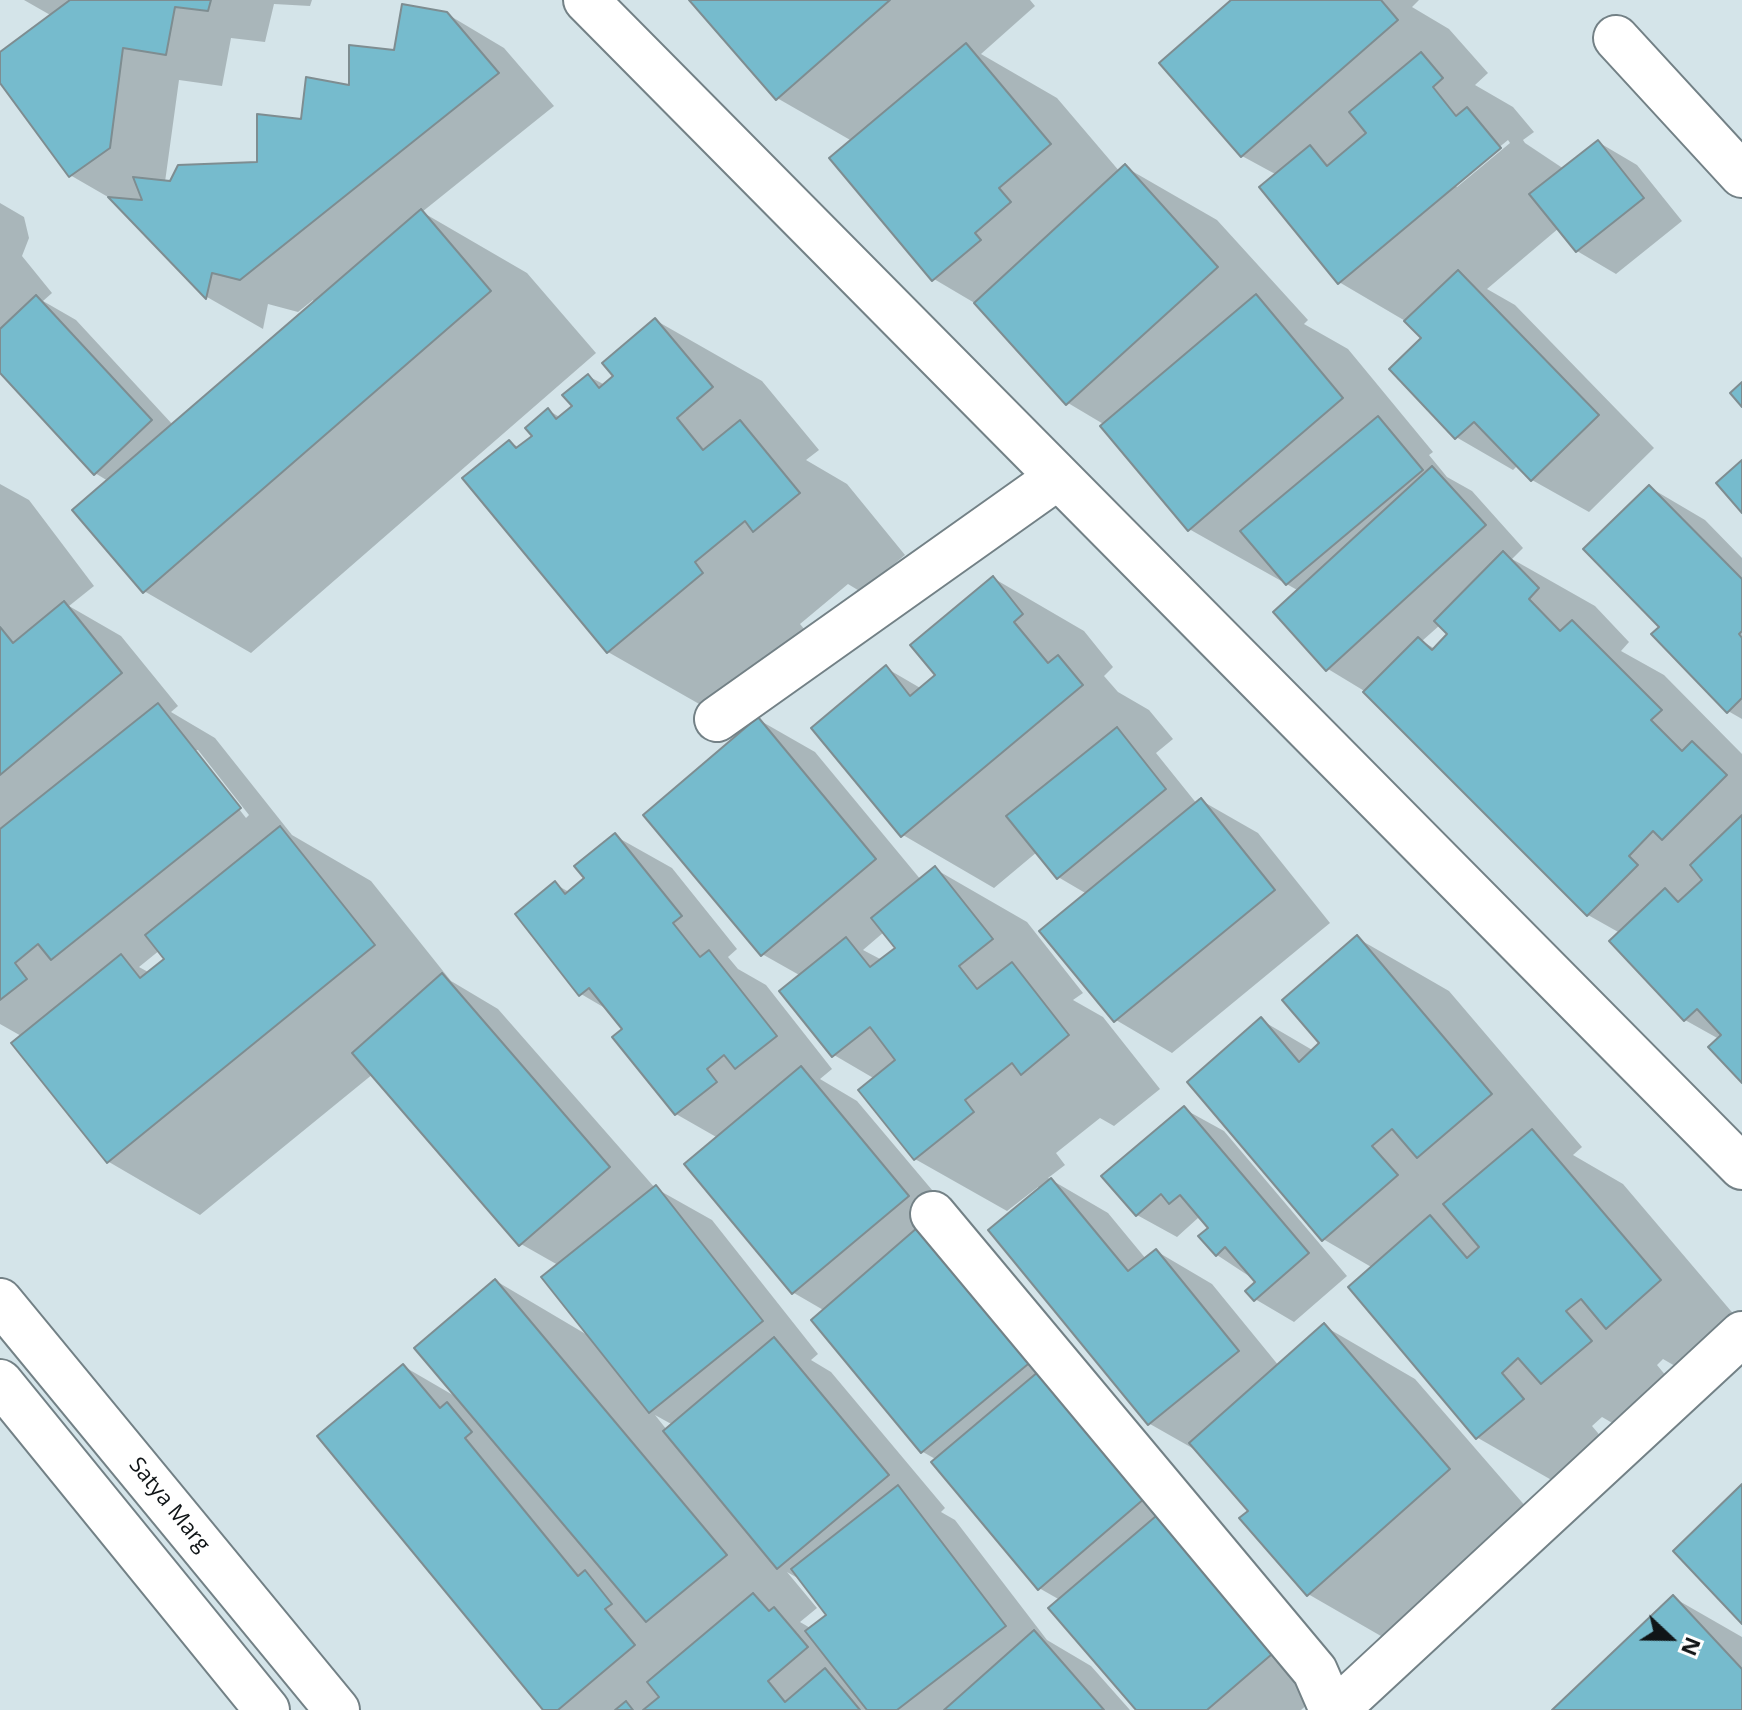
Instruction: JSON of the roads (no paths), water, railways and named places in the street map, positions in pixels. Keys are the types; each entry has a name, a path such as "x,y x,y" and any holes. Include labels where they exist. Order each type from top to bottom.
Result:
{"street":[{"path":"586,0 1742,1167"},
{"path":"1616,38 1742,175"},
{"path":"717,719 1058,477"},
{"path":"933,1214 1315,1671 1334,1710 1742,1334"},
{"name":"Satya Marg","path":"0,1301 337,1710"},
{"path":"0,1382 267,1710"}]}
